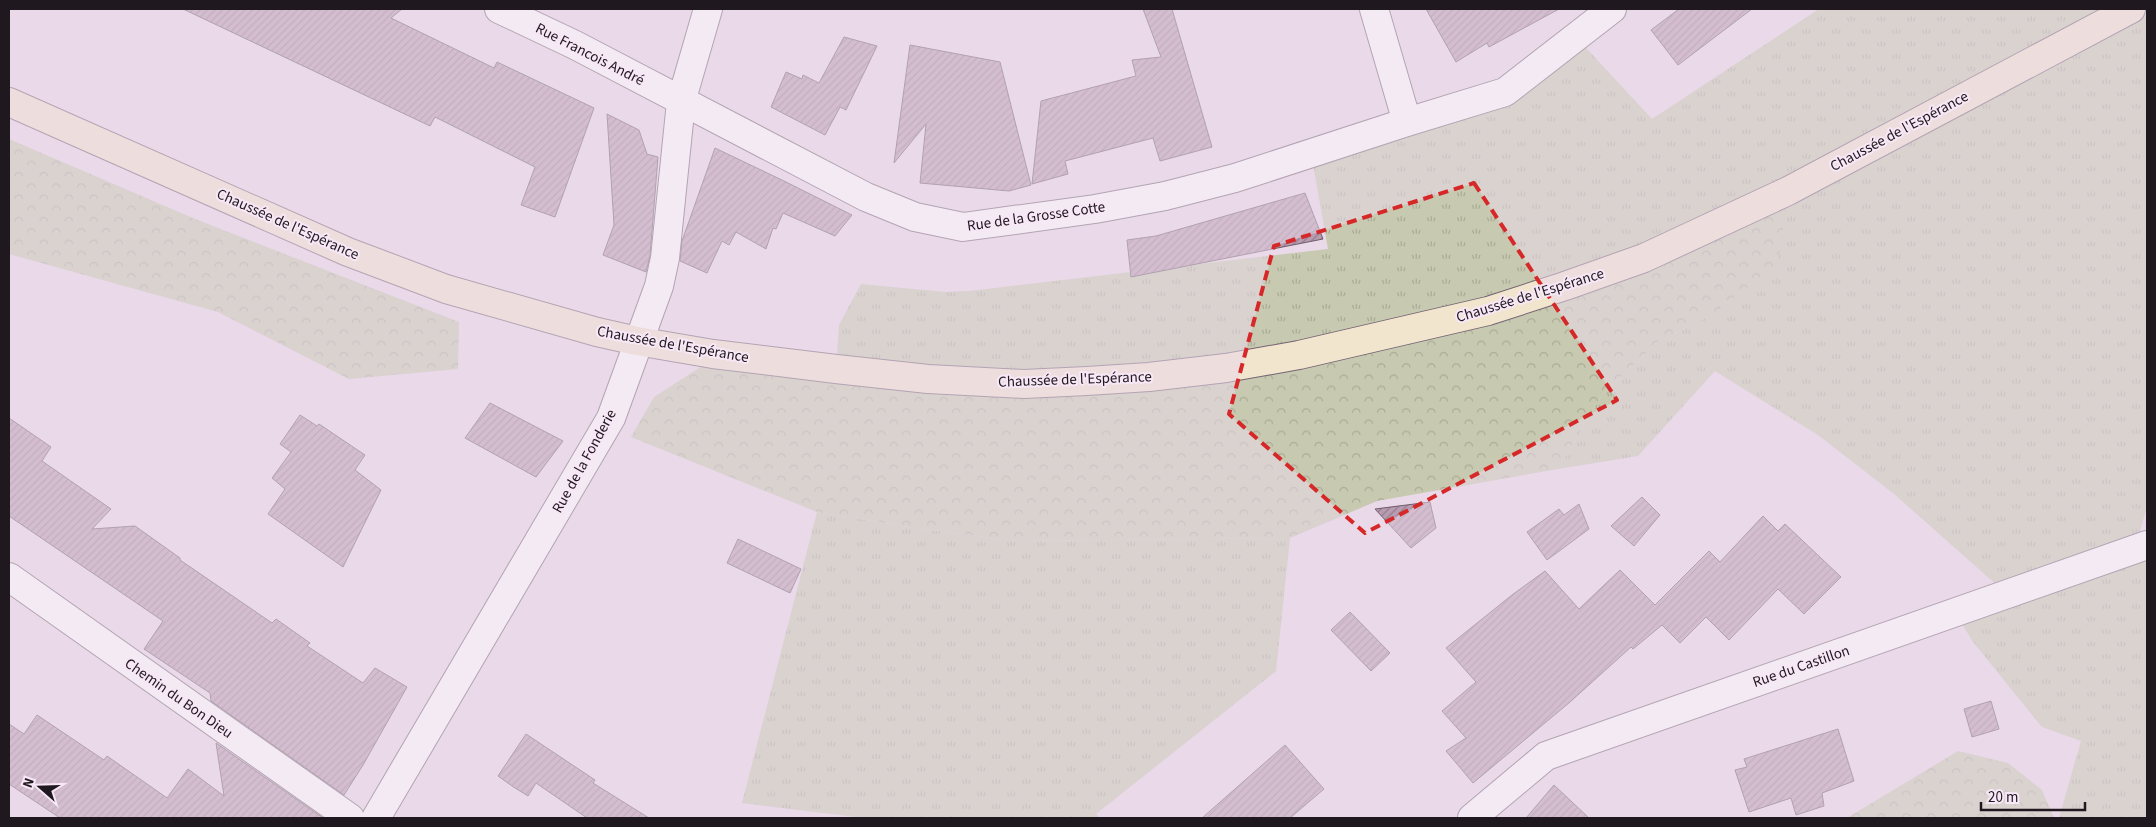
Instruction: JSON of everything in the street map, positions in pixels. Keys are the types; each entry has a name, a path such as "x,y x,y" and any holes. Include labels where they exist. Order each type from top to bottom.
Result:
{"main road":[{"name":"Chaussée de l'Espérance","path":"9,102 348,252 428,282 559,322 637,341 713,354 836,370 928,379 1024,384 1149,378 1226,368 1300,355 1488,311 1644,258 1788,191 2124,11"}],"street":[{"name":"Rue Francois André","path":"499,9 575,45 681,102"},
{"name":"Rue de la Fonderie","path":"376,818 612,418 637,341 659,286 665,258 681,102 708,9"},
{"path":"1374,9 1407,122"},
{"name":"Rue de la Grosse Cotte","path":"681,102 866,197 915,217 963,227 1095,209 1165,196 1235,178 1505,92 1612,9"},
{"name":"Rue du Castillon","path":"1472,818 1546,756 2147,545"},
{"name":"Chemin du Bon Dieu","path":"9,577 350,818"}],"highlighted area":[{"path":"1474,183 1617,400 1365,533 1229,414 1274,246"}],"green space":[{"path":"1819,9 2147,9 2147,506 2135,549 2147,545 2147,818 2059,818 2081,741 2042,727 1973,642 1955,612 2007,594 1894,494 1818,435 1715,371 1638,456 1558,469 1602,395 1656,343 1711,315 1565,286 1149,377 836,369 839,325 861,284 945,292 969,291 1328,249 1311,153 1505,92 1576,37 1652,119"},
{"path":"9,139 195,219 459,322 458,369 349,379 218,312 9,254"},
{"path":"1788,191 1778,264 1711,315 1656,343 1602,395 1558,469 1377,501 1290,538 1017,541 915,528 817,512 631,437 654,397 721,354 1087,381 1488,311"},
{"path":"817,512 915,528 1017,541 1290,538 1276,671 1096,814 1100,818 864,818 742,803"},
{"path":"1958,751 2008,763 2042,790 2054,818 1847,818"}],"building":[{"path":"183,9 402,9 391,18 494,68 497,62 594,108 555,217 521,205 535,167 435,117 430,126"},
{"path":"1143,9 1172,9 1212,147 1160,161 1153,138 1065,161 1068,174 1032,184 1041,101 1136,76 1132,60 1161,57"},
{"path":"1426,9 1559,9 1489,47 1487,43 1456,62"},
{"path":"1679,9 1752,9 1678,65 1651,30"},
{"path":"844,37 877,46 846,110 840,107 825,135 771,107 786,72 802,79 803,75 819,83"},
{"path":"910,45 1000,62 1031,185 1009,191 920,183 926,124 894,163"},
{"path":"607,114 639,130 647,154 658,157 650,256 646,272 603,255 614,225"},
{"path":"715,148 852,215 835,236 783,213 776,229 773,228 766,249 736,232 729,245 722,241 707,273 680,261 682,241"},
{"path":"1305,193 1323,239 1131,277 1127,240 1156,236"},
{"path":"490,403 563,441 536,477 465,438"},
{"path":"300,415 317,426 319,424 365,455 355,470 381,490 343,567 268,514 285,489 272,478 291,452 280,444"},
{"path":"9,418 51,447 42,461 111,509 92,529 135,526 180,558 180,560 272,623 276,619 310,643 307,646 363,683 375,668 407,687 344,795 211,701 210,693 144,649 163,621 9,516"},
{"path":"1642,497 1660,515 1634,546 1611,526"},
{"path":"1430,502 1436,528 1411,548 1375,509"},
{"path":"1579,504 1589,529 1547,560 1527,532 1559,509 1564,515"},
{"path":"1763,516 1778,531 1785,524 1841,577 1804,614 1778,589 1729,640 1706,617 1680,643 1662,625 1633,649 1631,647 1570,702 1473,783 1446,751 1466,738 1442,711 1476,682 1446,648 1512,595 1545,571 1579,609 1620,570 1655,605 1709,551 1720,562"},
{"path":"738,539 801,569 790,593 727,563"},
{"path":"1350,612 1390,653 1371,671 1331,630"},
{"path":"1991,701 1999,729 1972,737 1964,709"},
{"path":"37,715 104,760 107,756 167,798 188,769 224,796 216,743 323,818 60,818 9,784 9,724 24,734"},
{"path":"1838,729 1854,781 1822,793 1824,806 1796,815 1791,798 1749,812 1735,770 1747,767 1744,759"},
{"path":"526,734 595,780 593,783 649,818 587,818 536,783 528,796 512,786 498,776"},
{"path":"1285,745 1324,789 1290,818 1202,818"},
{"path":"1554,785 1589,818 1526,818"}]}
